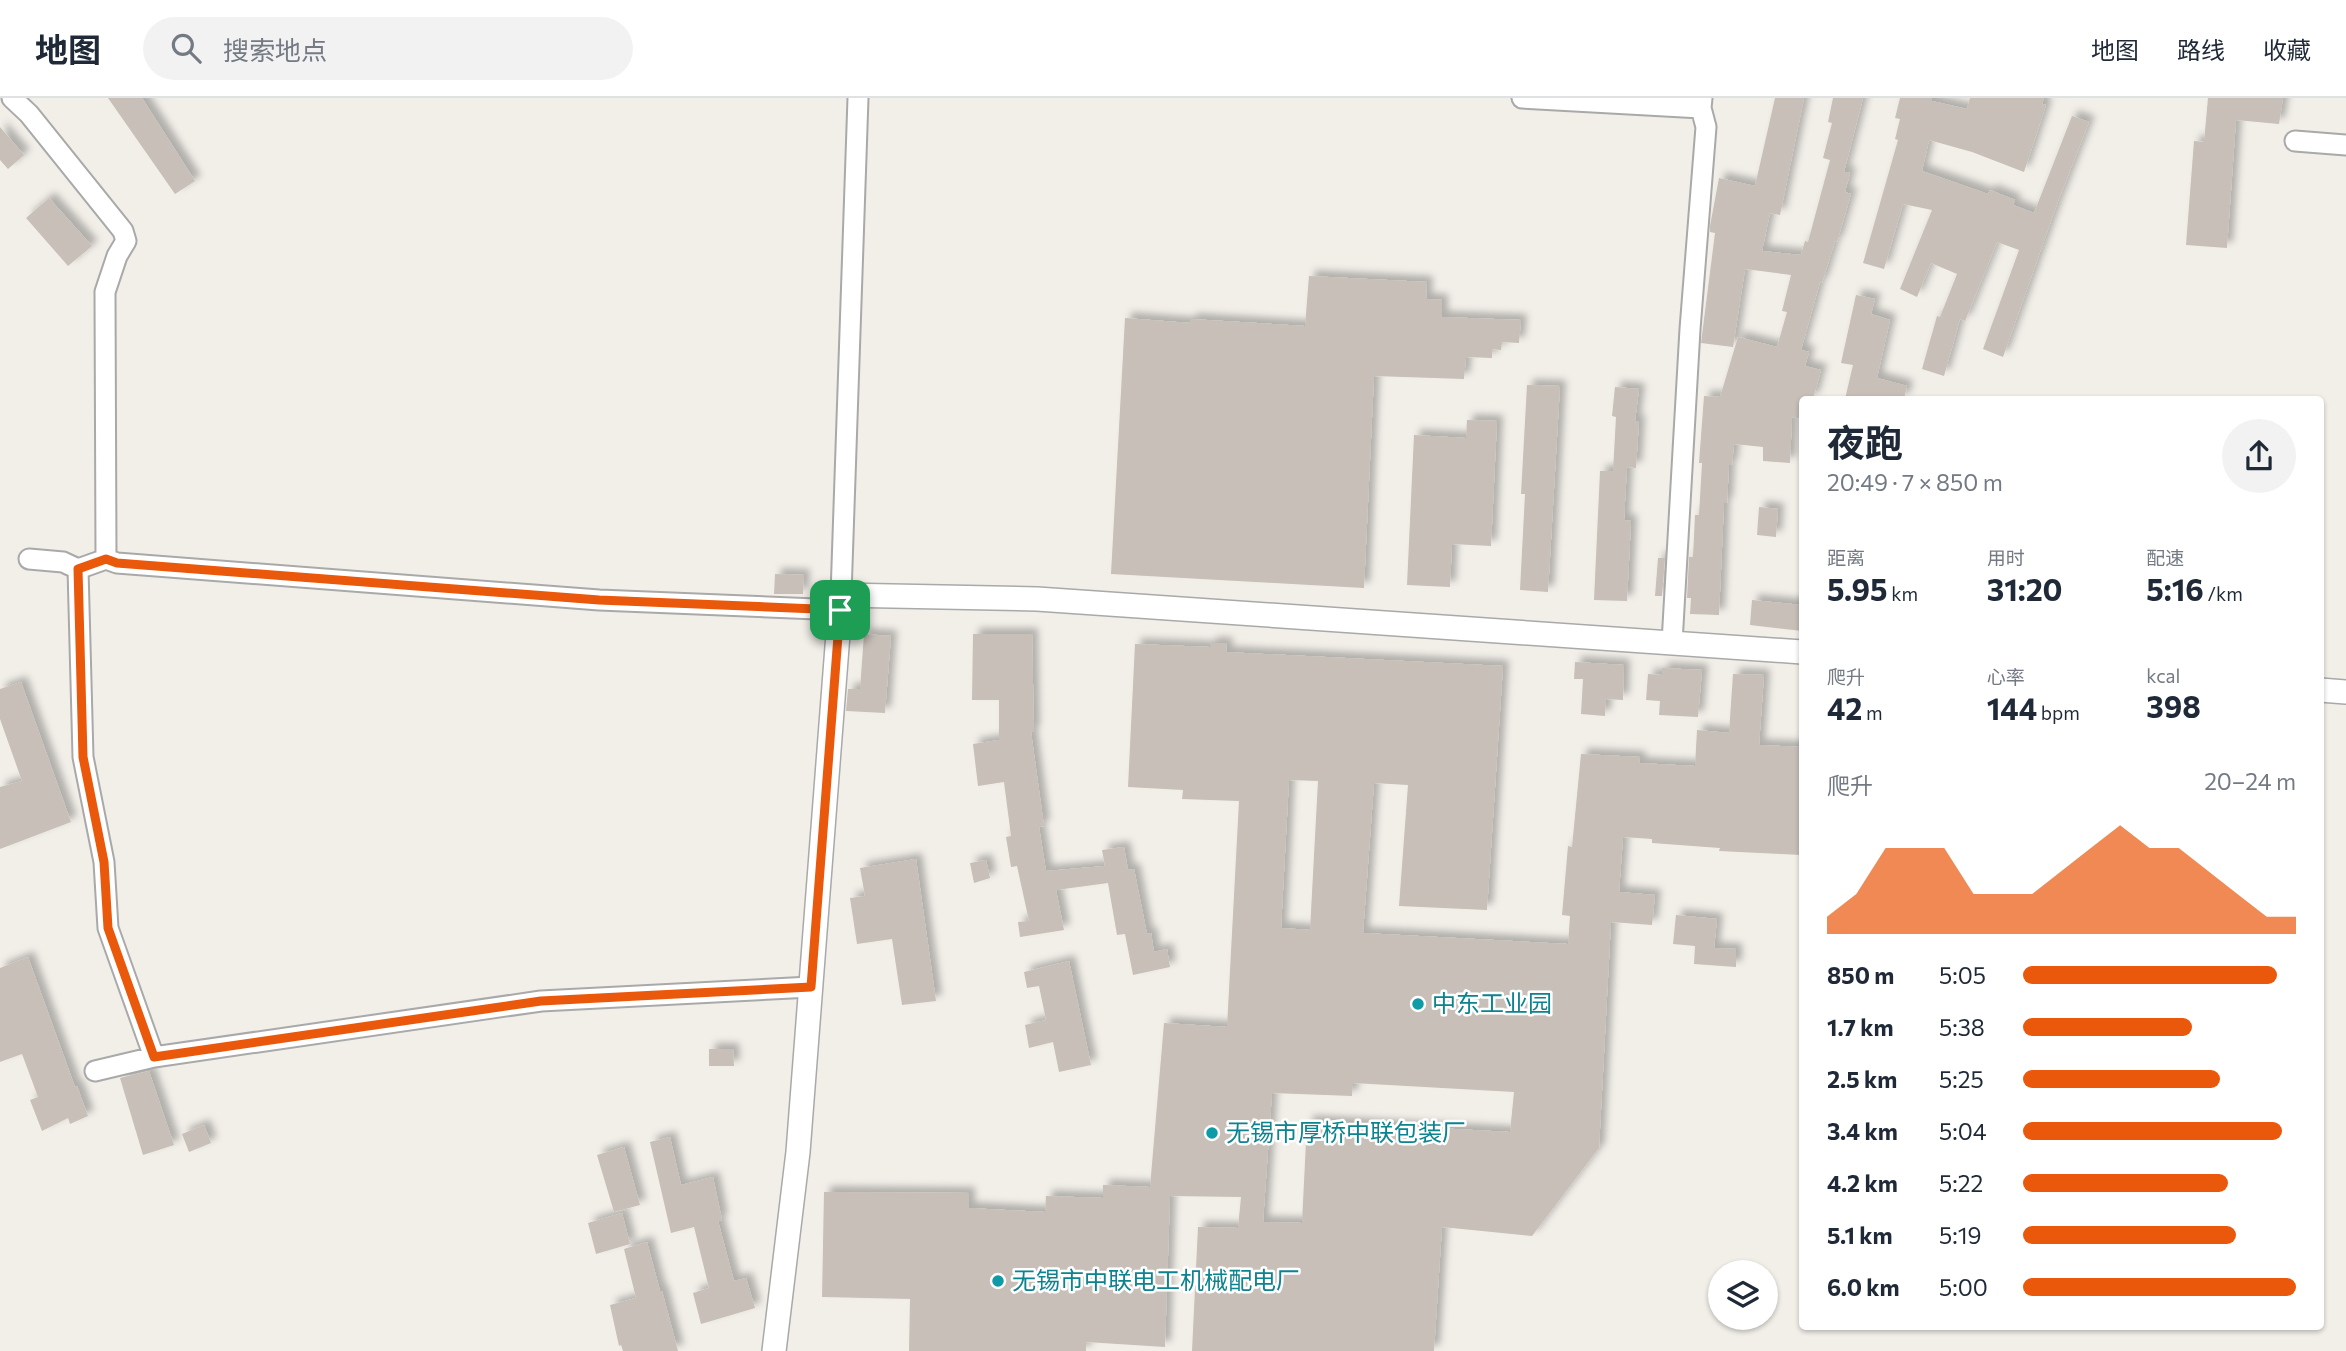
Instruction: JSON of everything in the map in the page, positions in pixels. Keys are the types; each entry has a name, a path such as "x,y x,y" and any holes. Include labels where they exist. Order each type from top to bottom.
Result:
{"street":[{"path":"12,98 29,114 123,231 126,241 117,256 105,292 106,559"},
{"path":"775,1351 798,1152 840,602 858,98"},
{"path":"1522,98 1701,103 1706,127 1690,329 1672,643"},
{"path":"2295,141 2346,145"},
{"path":"29,559 63,562 78,569 106,559 117,563 599,600 840,602 1037,599 1799,652"},
{"path":"78,569 83,757 104,862 108,928 154,1057"},
{"path":"2324,690 2346,692"},
{"path":"95,1071 154,1057 541,1001 811,987"}],"building":[{"path":"108,98 142,98 195,181 175,194"},
{"path":"1775,98 1804,98 1780,215 1770,213 1762,251 1801,255 1805,241 1808,242 1830,160 1823,158 1832,123 1828,122 1833,98 1863,98 1844,172 1850,173 1845,192 1851,194 1837,242 1835,241 1822,283 1820,282 1801,350 1809,352 1805,366 1821,370 1814,396 1799,396 1799,418 1792,417 1790,463 1763,461 1763,447 1734,444 1732,465 1729,465 1727,503 1724,503 1719,615 1690,614 1691,598 1687,598 1689,557 1693,557 1695,515 1699,515 1702,463 1699,463 1704,396 1720,397 1738,337 1777,347 1787,312 1782,311 1791,275 1745,269 1733,347 1701,343 1715,233 1710,232 1710,226 1719,178 1755,186"},
{"path":"1900,98 1932,98 1932,101 1967,109 1970,98 2044,98 2042,104 2046,105 2024,172 1972,152 1929,140 1922,171 1988,194 1990,190 2015,200 2013,205 2034,213 2072,116 2089,122 2003,357 1983,349 2019,250 1997,242 1965,321 1960,319 1944,376 1922,369 1937,316 1940,317 1957,274 1931,263 1917,297 1900,289 1932,210 1903,204 1884,269 1863,263 1898,140 1895,139 1900,119 1895,118"},
{"path":"2208,98 2283,98 2279,124 2236,120 2227,248 2186,245 2194,141 2204,142"},
{"path":"0,127 24,155 8,169 0,160"},
{"path":"49,198 92,246 68,266 26,218"},
{"path":"1309,276 1427,282 1426,299 1442,300 1442,317 1521,320 1519,343 1502,342 1501,350 1492,349 1492,358 1466,357 1464,379 1374,376 1364,588 1111,574 1125,318 1190,323 1190,319 1305,326"},
{"path":"1856,295 1875,299 1871,314 1890,320 1877,378 1907,386 1905,396 1846,396 1853,365 1841,363"},
{"path":"1527,385 1560,386 1548,592 1520,590 1525,494 1521,494"},
{"path":"1615,387 1639,389 1635,421 1639,421 1636,468 1627,467 1624,520 1631,521 1627,601 1594,600 1600,471 1613,471 1616,417 1612,416"},
{"path":"1467,420 1497,421 1491,546 1452,544 1450,587 1407,585 1414,435 1466,438"},
{"path":"1759,507 1778,509 1776,537 1757,535"},
{"path":"1658,558 1665,558 1662,596 1655,596"},
{"path":"775,574 804,575 803,594 774,594"},
{"path":"1752,600 1799,605 1799,631 1750,625"},
{"path":"864,634 891,636 885,713 846,711 848,689 860,689"},
{"path":"973,634 1032,634 1034,732 1031,732 1044,826 1039,827 1046,871 1105,866 1102,850 1124,847 1128,870 1134,869 1147,934 1151,933 1154,952 1167,949 1170,967 1133,975 1125,934 1117,935 1108,883 1056,890 1064,930 1020,937 1018,922 1029,921 1017,866 1011,867 1006,837 1011,836 1004,782 978,786 973,744 999,740 999,700 972,700"},
{"path":"1210,643 1227,643 1226,652 1503,666 1487,910 1399,906 1408,785 1374,783 1363,933 1568,944 1570,916 1562,915 1568,846 1572,847 1581,754 1640,757 1639,763 1695,766 1697,730 1729,733 1733,674 1764,675 1759,745 1799,747 1799,855 1719,851 1720,848 1652,843 1652,839 1623,837 1619,892 1655,895 1652,925 1611,922 1599,1148 1532,1236 1442,1227 1434,1351 1192,1351 1198,1227 1238,1228 1241,1197 1170,1196 1165,1347 1086,1342 1086,1351 909,1351 910,1299 822,1297 824,1192 969,1193 969,1208 1045,1212 1046,1196 1103,1198 1103,1185 1150,1187 1164,1023 1227,1027 1239,801 1182,799 1183,790 1128,787 1135,644 1210,647","holes":["1289,780 1318,781 1310,930 1281,928","1353,1083 1514,1092 1510,1132 1307,1121 1302,1223 1263,1222 1272,1093 1352,1096"]},
{"path":"1575,662 1624,665 1623,700 1606,699 1605,716 1581,714 1583,679 1574,679"},
{"path":"1662,668 1702,670 1698,717 1659,715 1660,701 1646,700 1648,674 1662,675"},
{"path":"21,682 71,822 0,849 0,787 22,781 0,719 0,689"},
{"path":"916,859 936,1001 902,1005 892,939 857,944 850,898 865,896 860,868"},
{"path":"986,860 990,878 974,883 970,863"},
{"path":"1676,915 1717,919 1714,948 1736,949 1736,967 1694,964 1695,946 1673,944"},
{"path":"28,957 88,1116 70,1124 68,1118 42,1131 30,1100 38,1097 22,1054 0,1062 0,968"},
{"path":"1069,961 1091,1065 1059,1072 1053,1042 1029,1048 1025,1025 1046,1020 1039,986 1027,988 1024,972"},
{"path":"709,1049 733,1049 734,1066 709,1066"},
{"path":"149,1071 174,1145 143,1155 120,1078"},
{"path":"204,1125 211,1143 189,1152 182,1134"},
{"path":"670,1137 681,1185 713,1177 722,1220 718,1221 734,1281 746,1278 755,1308 701,1324 693,1293 709,1288 694,1227 671,1233 650,1142"},
{"path":"624,1147 640,1205 614,1212 597,1155"},
{"path":"622,1213 630,1244 596,1254 588,1223"},
{"path":"647,1242 678,1351 623,1351 621,1345 619,1346 610,1305 636,1298 624,1249"}],"place":[{"name":"中东工业园","path":"1418,1004"},
{"name":"无锡市厚桥中联包装厂","path":"1212,1133"},
{"name":"无锡市中联电工机械配电厂","path":"998,1281"}],"route":[{"path":"106,559 117,563 599,600 840,610 811,987 541,1001 154,1057 108,928 104,862 83,757 78,569 106,559"}]}
